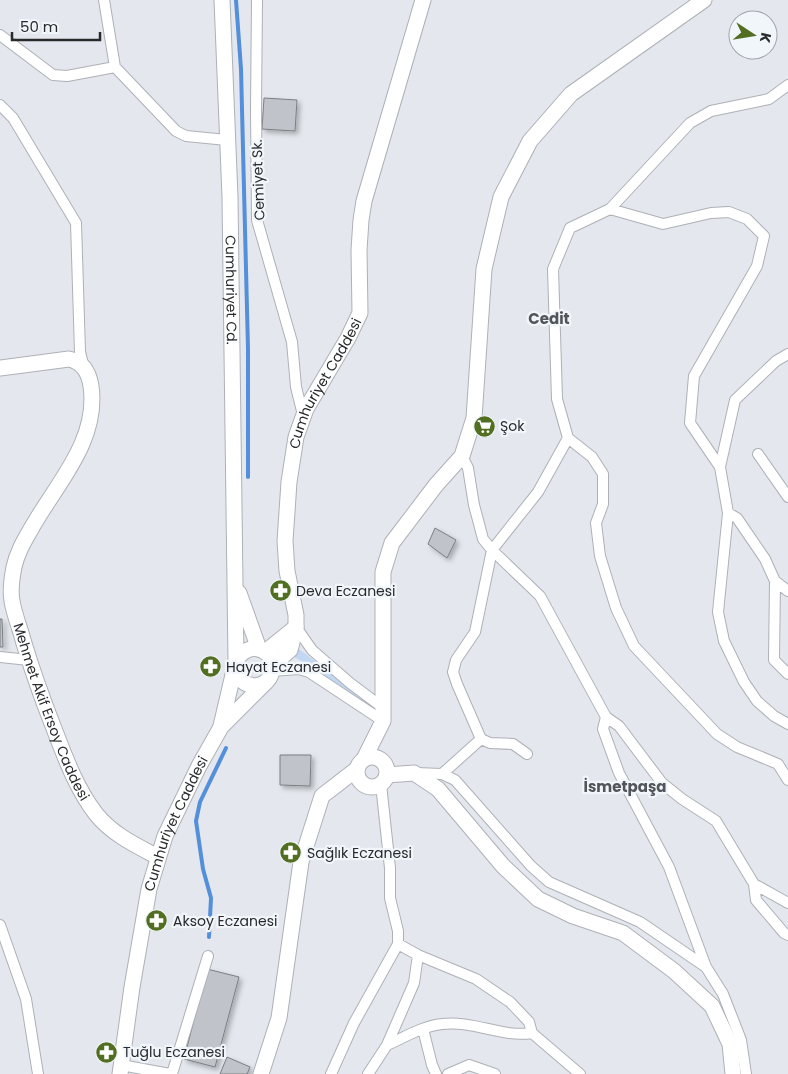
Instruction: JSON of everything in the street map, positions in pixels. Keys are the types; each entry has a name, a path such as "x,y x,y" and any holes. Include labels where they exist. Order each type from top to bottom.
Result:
{"street":[{"path":"104,0 115,67 176,131 186,136 228,140"},
{"name":"Cumhuriyet Cd.","path":"222,0 230,197 235,665"},
{"name":"Cemiyet Sk.","path":"257,0 258,220 292,342 296,387 304,415"},
{"name":"Cumhuriyet Caddesi","path":"121,1070 149,889 165,836 211,742 221,727 267,664 290,650 296,627 296,616 287,571 285,541 292,458 296,436 304,415 348,338 360,313 360,220 364,200 424,0"},
{"path":"704,0 571,94 530,141 501,197 484,269 474,418 462,456 436,485 392,543 383,572 383,714 357,775 364,785 369,787 384,780 414,773 442,774 455,780 531,866 549,882 640,922 706,967"},
{"path":"0,34 53,76 67,76 115,67"},
{"path":"788,85 769,98 711,112 690,123 610,208 570,228 553,269 556,399 568,438 592,456 603,474 603,504 596,523 600,556 616,608 634,646 717,734 737,747 778,764 788,780"},
{"path":"0,105 13,118 76,223 80,352 84,368"},
{"path":"610,208 663,224 711,213 730,212 747,219 764,236 757,266 694,376 690,423 720,467"},
{"path":"788,354 776,361 735,400 720,467 728,513 718,612 724,641 744,682 757,701 774,716 788,724"},
{"path":"0,368 69,359 76,360 84,368"},
{"name":"Mehmet Akif Ersoy Caddesi","path":"84,368 90,378 91,391 91,414 88,430 74,461 40,512 26,537 15,565 12,581 12,600 29,660 67,763 82,793 96,814 116,834 158,857"},
{"path":"527,754 513,744 490,743 481,740 456,684 453,672 456,660 475,632 492,550 538,492 568,438"},
{"path":"758,454 788,496"},
{"path":"462,456 468,468 474,505 483,539 540,596 606,717 620,726 662,783 682,799 716,821 754,884 756,900 784,933 788,935"},
{"path":"728,513 738,518 765,560 775,581 774,660 788,674"},
{"path":"235,580 267,664 257,686 244,684 238,677 235,665 238,656 250,648 267,664 284,669 298,669 309,672 383,714"},
{"path":"775,581 788,591"},
{"path":"296,627 312,650 383,714"},
{"path":"0,657 29,660"},
{"name":"Cumhuriyet Caddesi","path":"221,727 235,665"},
{"path":"606,717 603,729 619,773 669,867 706,967 723,994 741,1040 746,1074"},
{"path":"442,774 481,740"},
{"path":"261,1074 279,1018 300,862 322,796 361,764 375,756 381,759 388,768 384,780 390,868 390,898 398,931 398,944 354,1023 331,1074"},
{"path":"414,773 438,788 503,866 538,899 573,916 623,933 674,971 712,1006 730,1044 733,1074"},
{"path":"754,884 788,903"},
{"path":"0,925 26,999 38,1074"},
{"path":"398,944 418,955 476,979 510,1002 529,1022 532,1033 580,1074"},
{"path":"368,1074 388,1045 414,983 418,955"},
{"path":"121,1070 171,1074 208,956"},
{"path":"388,1045 424,1029 442,1024 459,1024 519,1035 532,1033"},
{"path":"424,1029 432,1065 436,1074"},
{"path":"448,1074 469,1065 495,1074"}],"shaded area":[{"path":"299,649 375,707 373,710 319,671 294,657"}],"building":[{"path":"264,98 297,100 295,131 262,129"},
{"path":"435,528 456,540 447,558 428,544"},
{"path":"0,619 2,619 3,647 0,647"},
{"path":"280,755 311,755 310,786 280,785"},
{"path":"207,969 239,977 215,1067 184,1059"},
{"path":"227,1057 250,1067 247,1074 220,1074"}],"waterway":[{"path":"236,0 241,69 248,349 248,477"},
{"path":"209,937 211,898 203,869 196,821 200,802 226,748"}],"place":[{"name":"Şok","path":"484,426"},
{"name":"Deva Eczanesi","path":"280,591"},
{"name":"Hayat Eczanesi","path":"210,667"},
{"name":"Sağlık Eczanesi","path":"291,853"},
{"name":"Aksoy Eczanesi","path":"157,921"},
{"name":"Tuğlu Eczanesi","path":"107,1052"}],"district":[{"name":"Cedit","path":"549,319"},
{"name":"İsmetpaşa","path":"625,787"}]}
